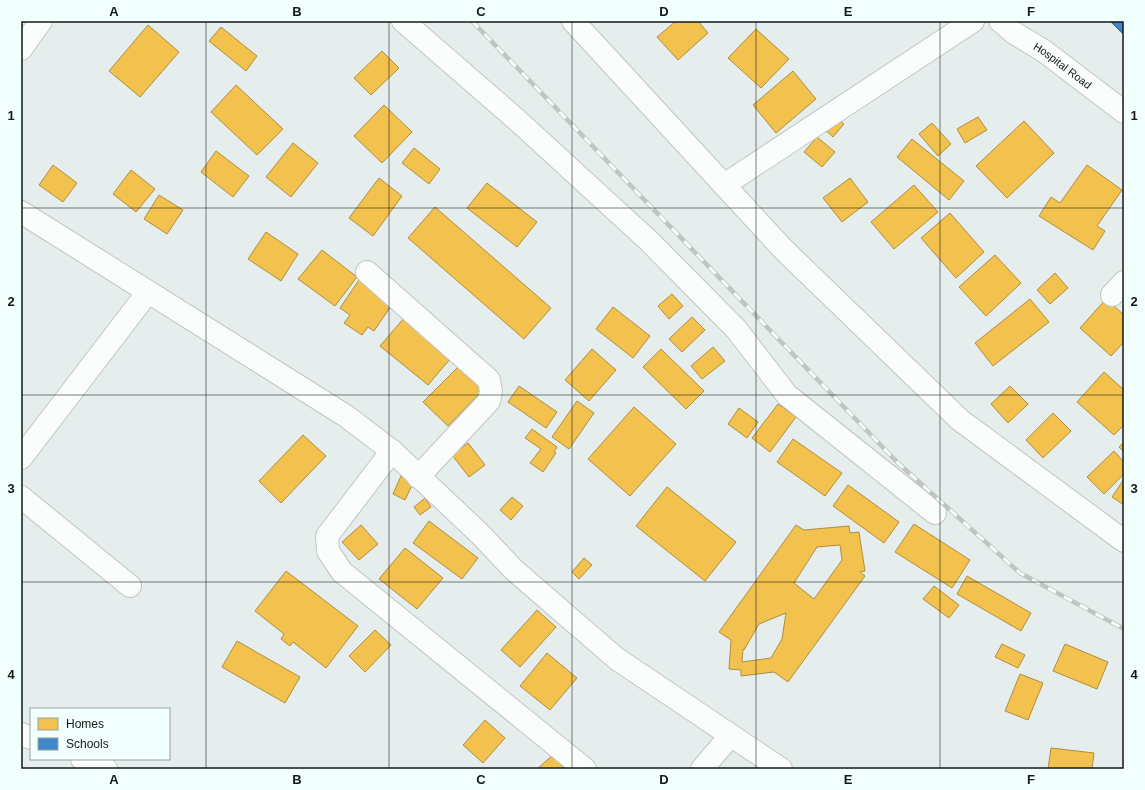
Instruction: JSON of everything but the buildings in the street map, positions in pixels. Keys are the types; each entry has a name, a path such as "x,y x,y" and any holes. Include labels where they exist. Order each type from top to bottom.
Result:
{"street":[{"path":"21,49 41,21"},
{"path":"403,21 517,120 649,241 736,329 787,395 935,513"},
{"path":"573,21 783,249 960,420 1124,541"},
{"path":"724,185 973,21"},
{"name":"Hospital Road","path":"1000,21 1014,33 1044,51 1124,112"},
{"path":"21,212 346,416 392,451 480,534 514,570 617,659 781,769"},
{"path":"367,272 489,380 491,390 488,401 418,477"},
{"path":"21,458 148,292"},
{"path":"392,451 327,536 328,551 342,572 585,769"},
{"path":"21,497 130,586"},
{"path":"702,769 730,736"},
{"path":"84,760 106,769"}],"railway":[{"path":"472,21 898,463 1020,573 1124,629"}]}
